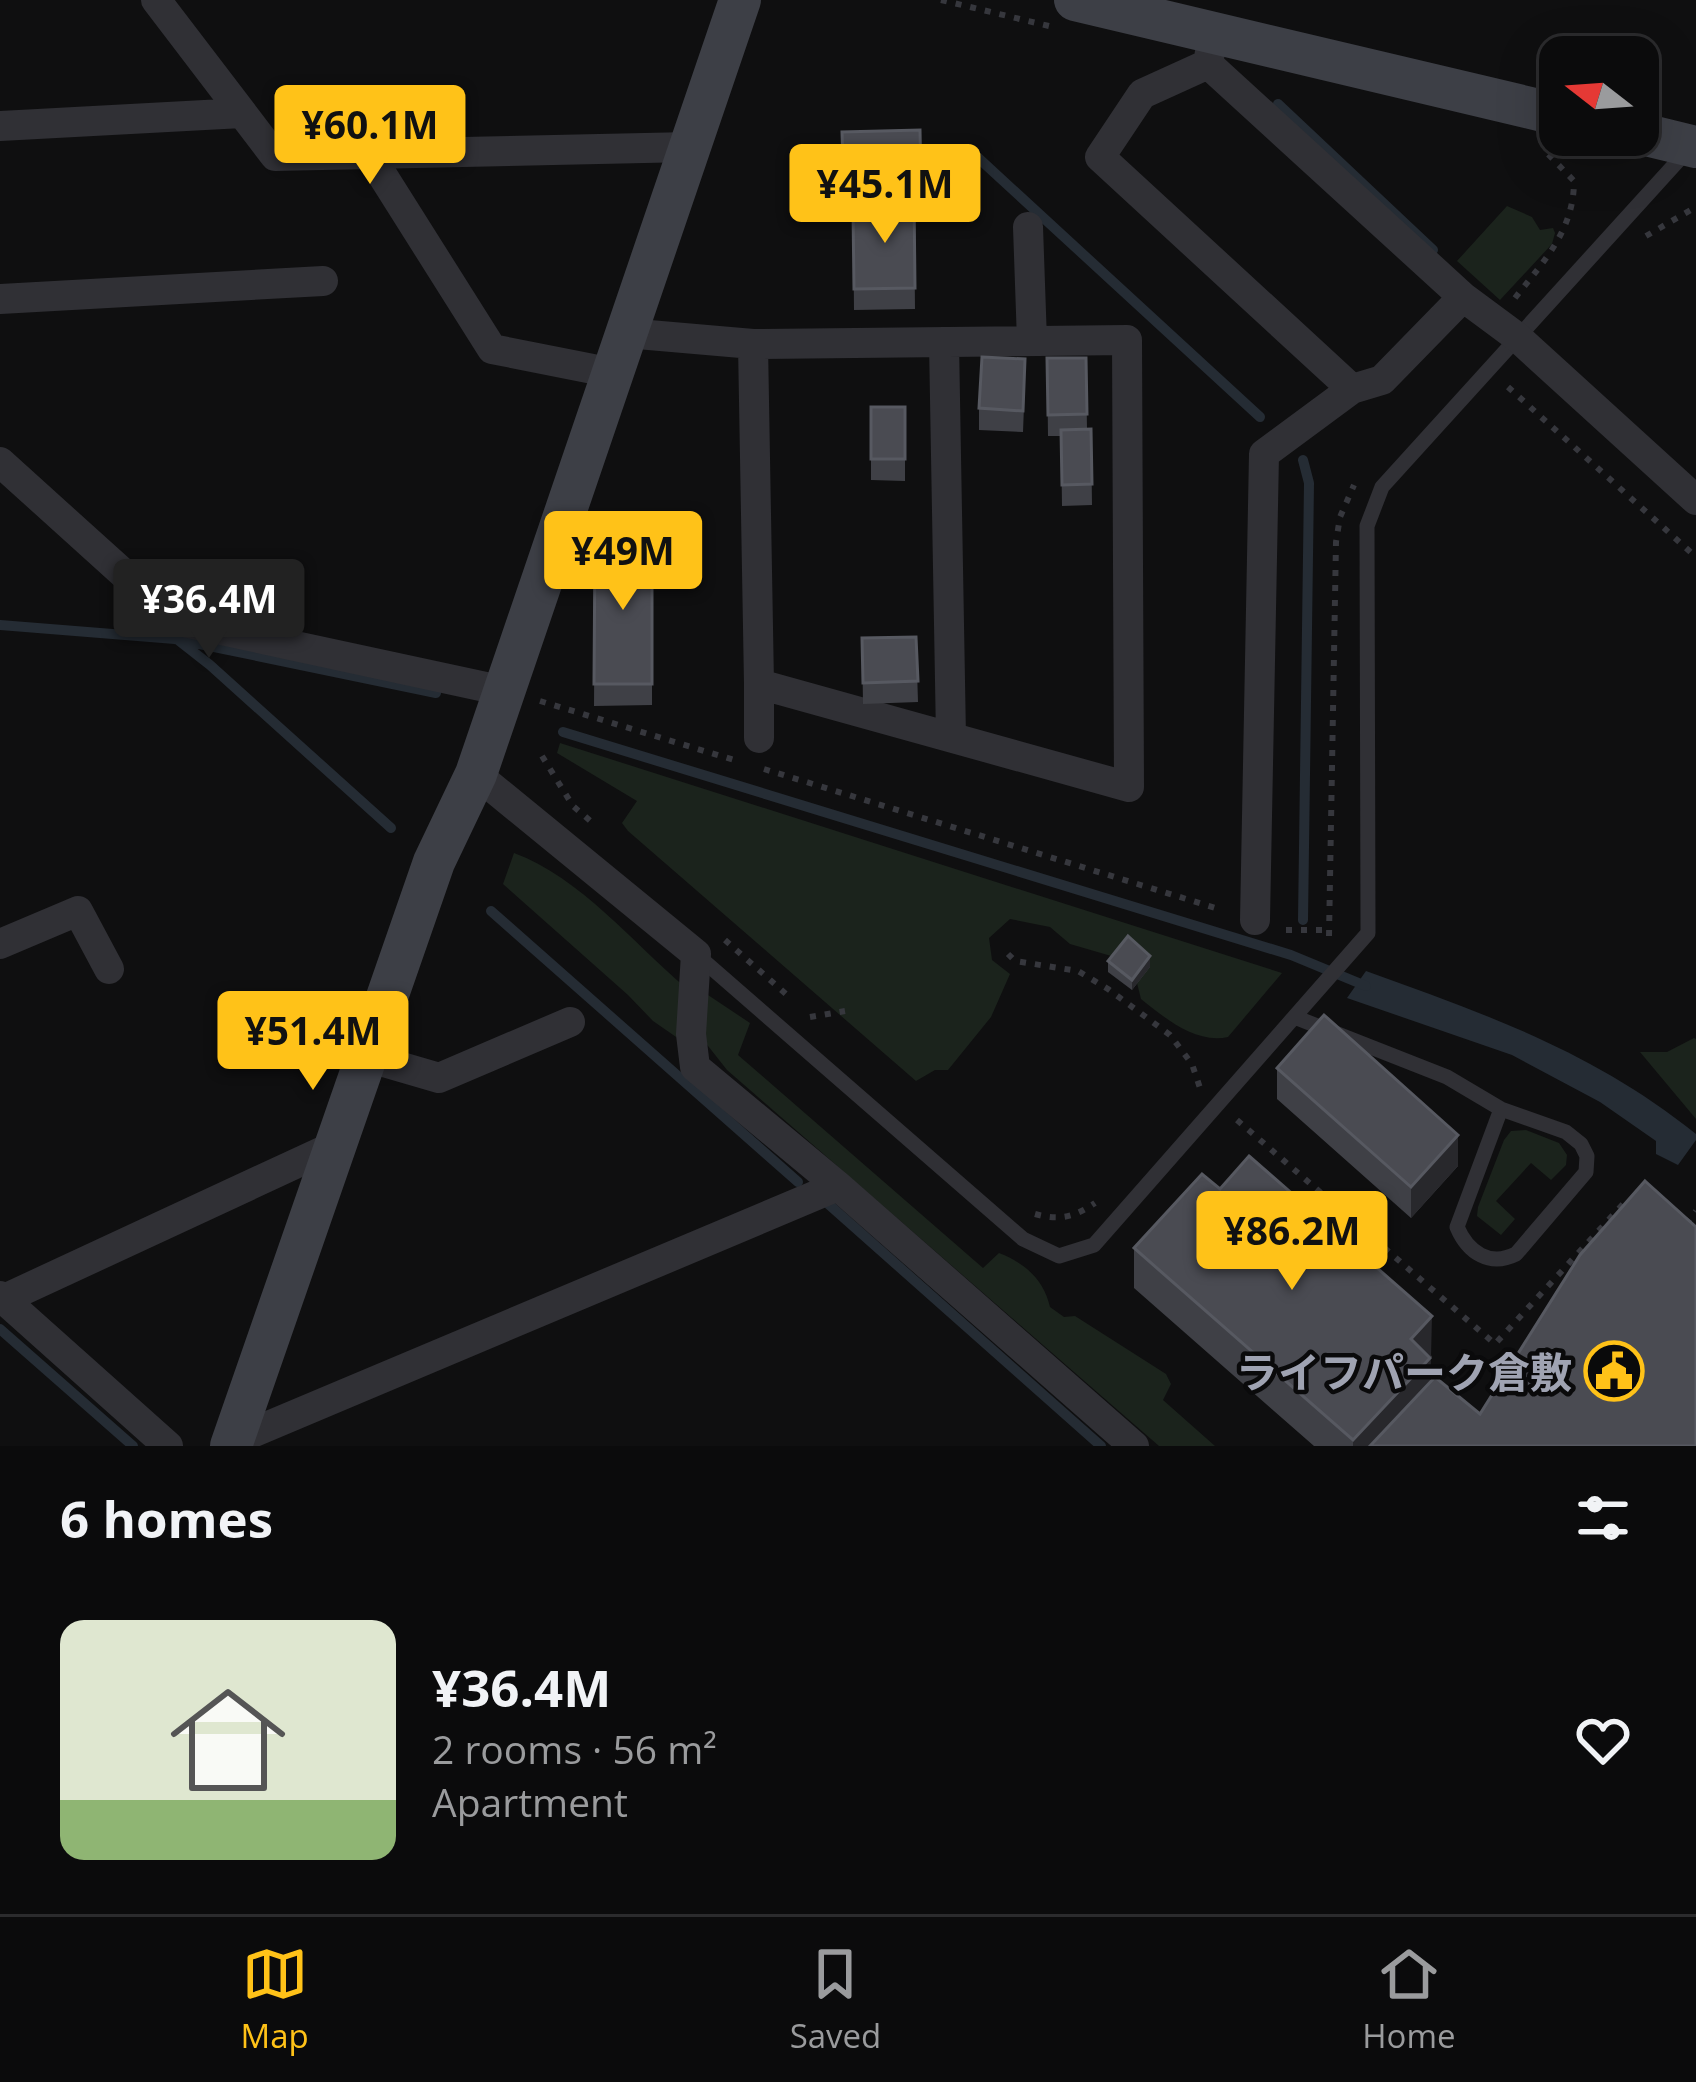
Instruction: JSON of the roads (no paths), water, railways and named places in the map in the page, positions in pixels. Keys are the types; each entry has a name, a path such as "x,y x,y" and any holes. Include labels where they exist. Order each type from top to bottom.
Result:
{"street":[{"path":"156,0 274,156 690,147"},
{"path":"232,1443 434,862 520,695 613,373 740,0"},
{"path":"1091,2 1210,49 1539,111"},
{"path":"1210,49 1463,297 1506,329 1696,500"},
{"path":"1210,49 1142,94 1100,157 1352,389"},
{"path":"0,126 242,112"},
{"path":"1659,138 1694,146"},
{"path":"370,154 493,350 613,373"},
{"path":"1028,227 1032,341"},
{"path":"0,298 323,281"},
{"path":"1255,920 1264,454 1352,389 1382,380 1463,297"},
{"path":"626,333 753,344 1127,340 1129,788 759,684"},
{"path":"944,342 951,737"},
{"path":"752,756 759,684 753,344"},
{"path":"0,462 175,620 520,695"},
{"path":"476,774 702,940 691,1034 695,1067 1134,1446"},
{"path":"0,944 78,910 109,969"},
{"path":"367,1057 439,1078 570,1022"},
{"path":"168,1446 1,1299 336,1145"},
{"path":"232,1443 838,1186"}],"lane":[{"path":"702,940 1023,1239 1059,1256 1094,1245 1368,933 1367,526 1382,487 1506,329 1694,146"},
{"path":"1297,1018 1447,1077 1502,1109 1566,1132 1582,1144 1586,1172 1516,1255 1490,1261 1462,1239 1457,1227 1502,1109"}],"waterway":[{"path":"1278,104 1433,250"},
{"path":"974,154 1260,417"},
{"path":"1303,460 1309,483 1303,920"},
{"path":"0,625 175,639 436,693"},
{"path":"159,625 391,828"},
{"path":"563,732 1291,955 1366,986"},
{"path":"491,911 798,1182"},
{"path":"826,1202 1101,1446"},
{"path":"0,1329 133,1446"}],"place":[{"name":"ライフパーク倉敷","path":"1614,1371"}]}
